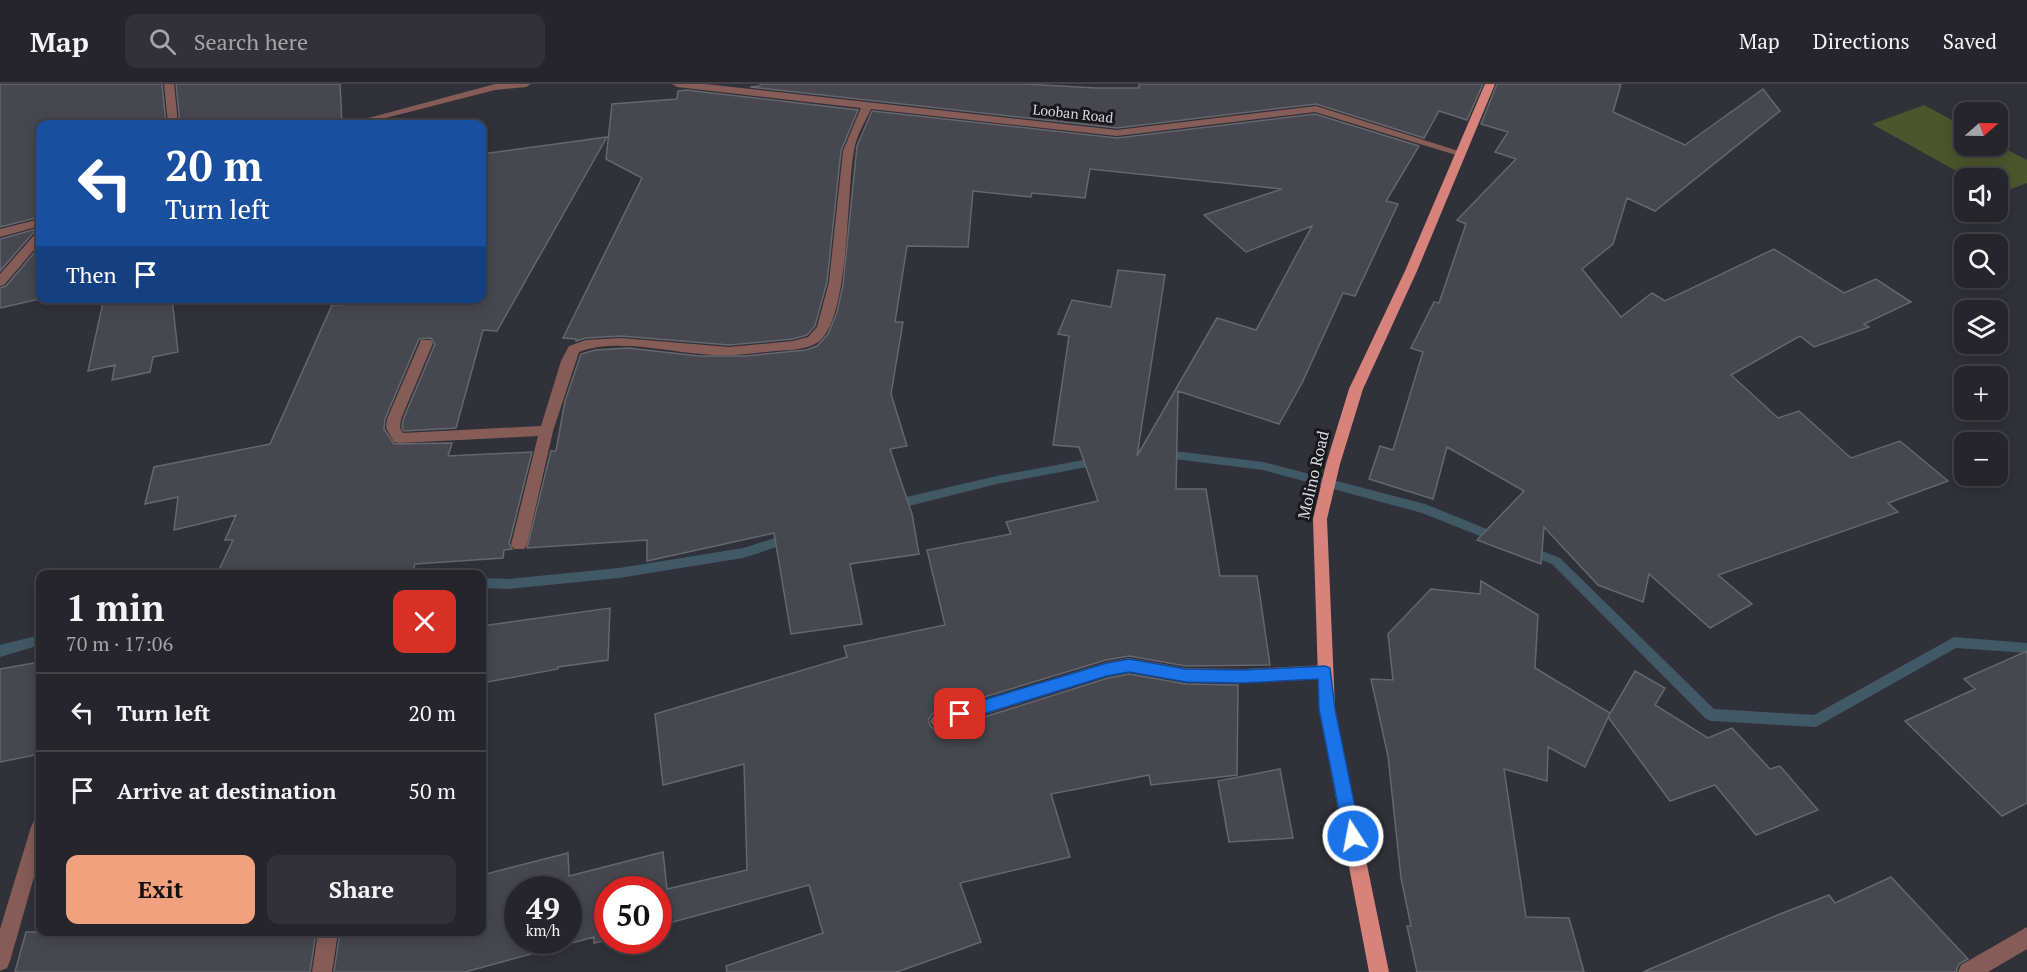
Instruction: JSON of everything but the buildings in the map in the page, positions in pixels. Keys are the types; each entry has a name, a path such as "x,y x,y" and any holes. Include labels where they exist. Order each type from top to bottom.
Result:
{"main road":[{"name":"Molino Road","path":"1379,972 1327,709 1320,519 1333,464 1356,389 1411,271 1491,84"}],"street":[{"path":"169,84 173,120"},
{"path":"367,120 495,87 526,84"},
{"name":"Looban Road","path":"677,84 1117,133 1316,109 1461,153"},
{"path":"519,545 546,431 568,361 574,349 592,342 623,342 679,349 742,350 800,345 814,340 825,329 840,252 848,150 868,105"},
{"path":"0,233 36,224"},
{"path":"0,282 36,241"},
{"path":"426,343 394,419 393,428 399,438 546,431"},
{"path":"939,721 1107,669 1129,665 1186,675 1242,676 1325,672"},
{"path":"0,961 36,840"},
{"path":"322,972 327,936"},
{"path":"1968,972 2027,938"}],"green space":[{"path":"1924,105 1954,121 1954,156 2008,156 2008,150 2027,160 2027,183 2008,190 2008,168 1954,170 1872,124"}],"waterway":[{"path":"1122,457 1150,452 1263,466 1425,509 1500,539"},
{"path":"893,505 997,480 1099,461"},
{"path":"486,583 508,584 619,573 743,553 791,538"},
{"path":"1527,550 1556,561 1711,715 1816,721 1954,642 2027,648"},
{"path":"0,651 36,641"}],"route":[{"path":"960,714 1107,669 1129,665 1186,675 1242,676 1325,672 1327,709 1353,836"}]}
